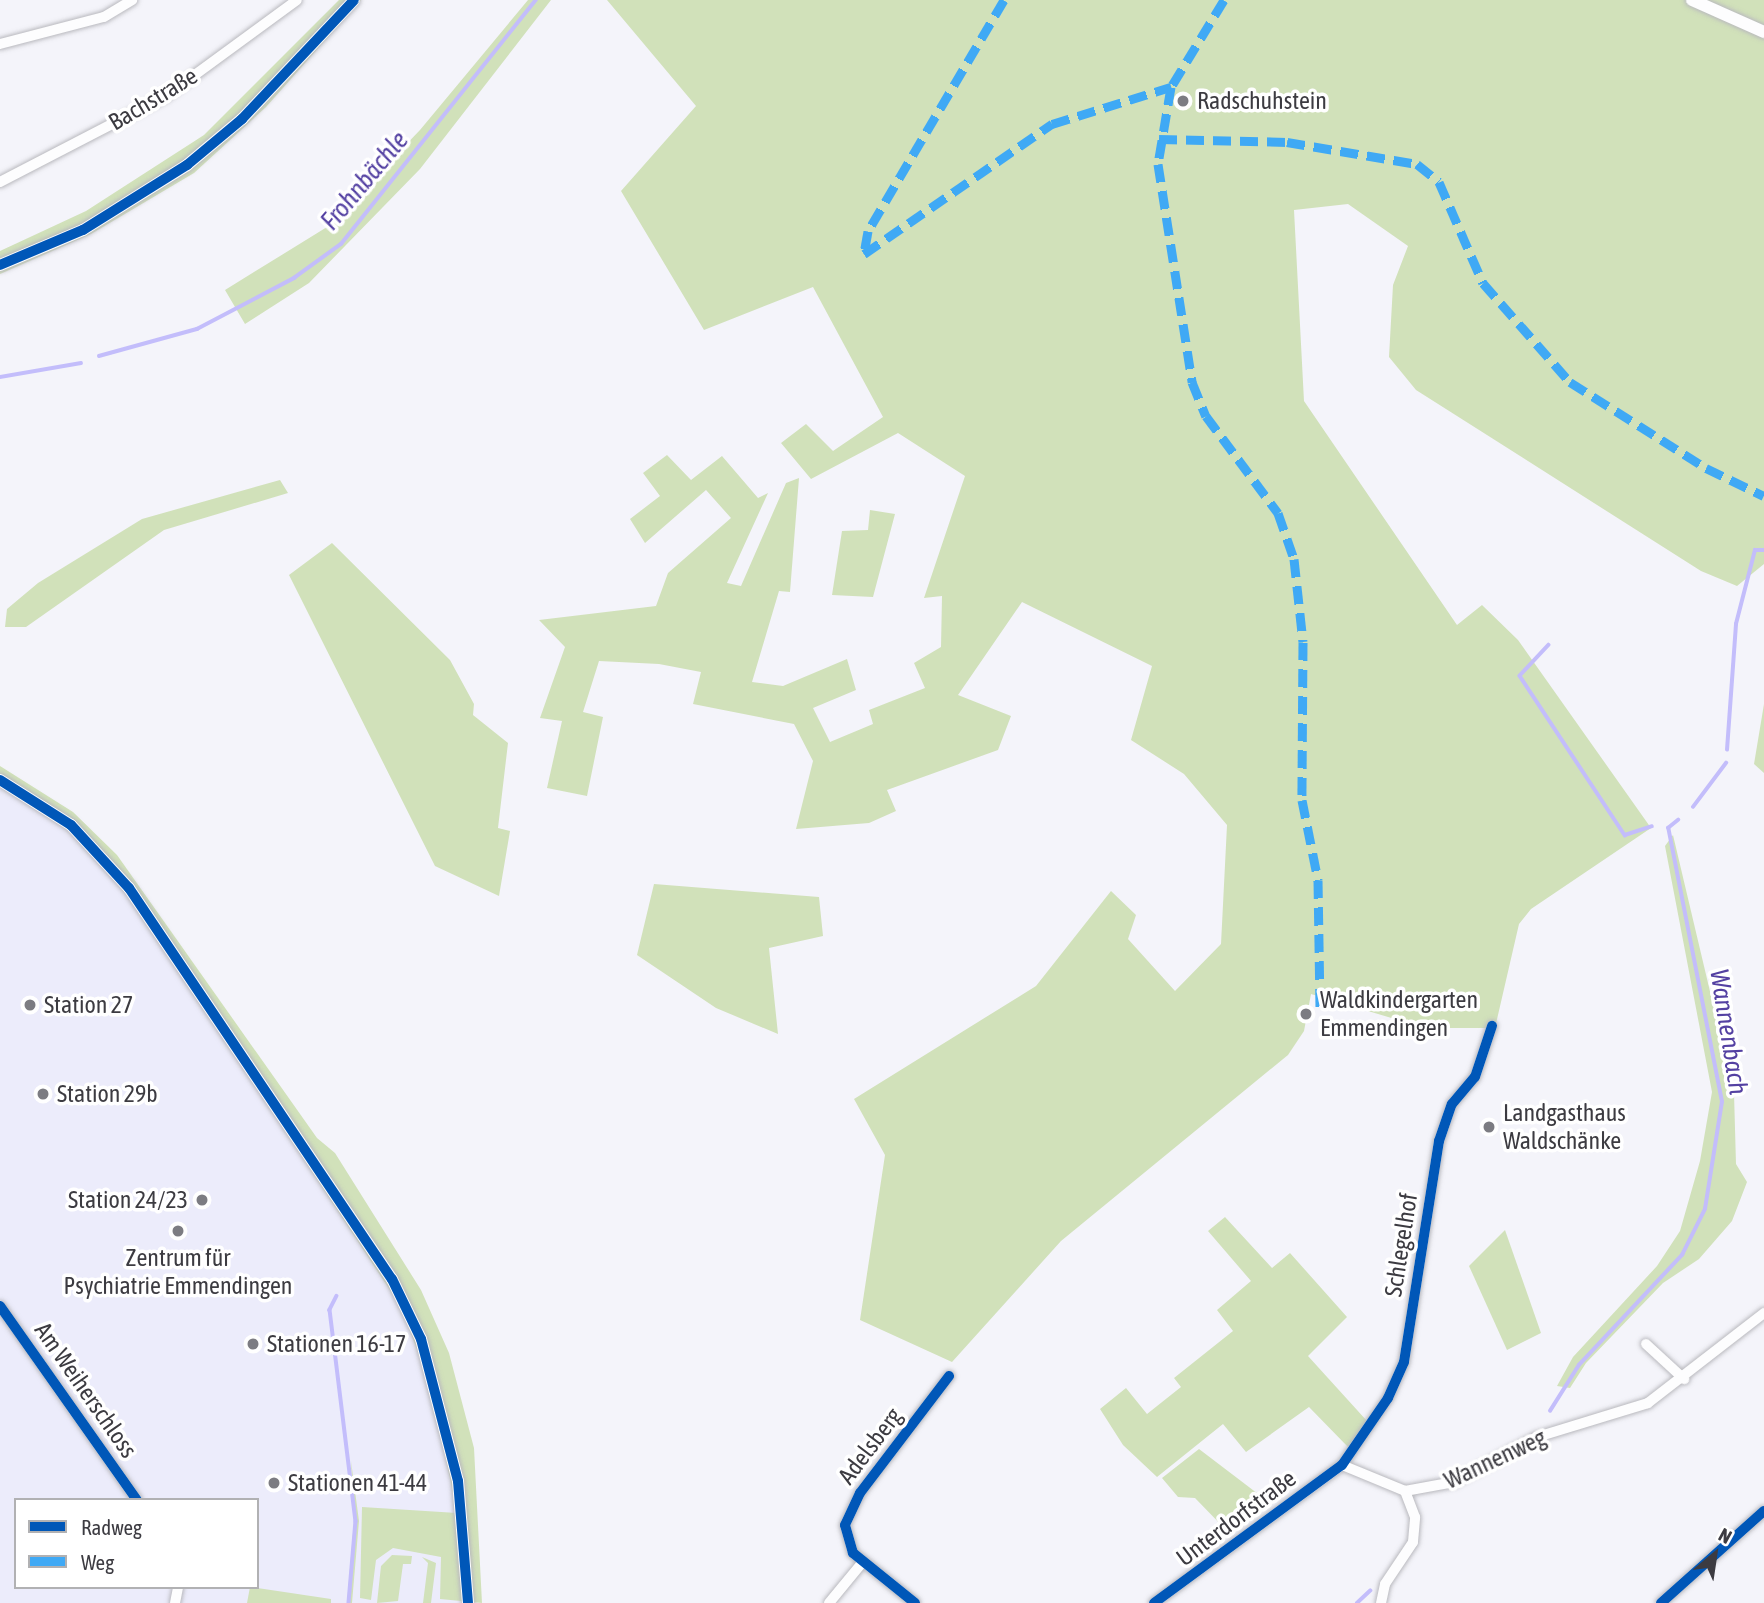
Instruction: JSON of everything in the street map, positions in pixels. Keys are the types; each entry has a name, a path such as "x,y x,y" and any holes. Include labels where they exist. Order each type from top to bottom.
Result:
{"street":[{"path":"0,44 104,17 132,0"},
{"name":"Bachstraße","path":"0,181 166,96 297,0"},
{"path":"0,265 83,230 187,165 242,119 354,0"},
{"path":"1692,0 1764,32"},
{"path":"0,780 71,825 128,888 392,1279 421,1339 458,1481 468,1603"},
{"name":"Schlegelhof","path":"1342,1465 1399,1380 1429,1231 1438,1141 1451,1104 1475,1077 1492,1026"},
{"name":"Am Weiherschloss","path":"0,1306 136,1498"},
{"name":"Wannenweg","path":"1405,1491 1454,1482 1537,1437 1648,1403 1684,1379 1764,1313"},
{"path":"1646,1344 1684,1379"},
{"name":"Adelsberg","path":"915,1603 862,1563 846,1539 849,1512 949,1376"},
{"path":"1342,1465 1405,1491 1415,1517 1413,1542 1379,1602"},
{"name":"Unterdorfstraße","path":"1154,1603 1342,1465"},
{"path":"1661,1603 1764,1511"},
{"path":"829,1603 862,1563"}],"shaded area":[{"name":"Zentrum für Psychiatrie Emmendingen","path":"0,785 86,843 127,891 401,1307 431,1387 457,1514 460,1603 0,1603"}],"green space":[{"path":"339,0 361,0 266,107 194,173 91,234 0,274 0,251 86,211 204,135"},
{"path":"528,0 551,0 420,169 309,283 245,324 225,290 327,227 420,130"},
{"path":"607,0 1764,0 1764,564 1737,586 1701,571 1416,390 1389,357 1393,285 1408,246 1348,204 1294,210 1304,401 1457,625 1482,605 1518,640 1651,828 1531,909 1519,924 1495,1028 1425,1028 1311,994 1304,1031 1288,1055 1061,1241 952,1362 860,1320 885,1155 854,1099 1036,986 1111,891 1136,915 1128,939 1175,991 1221,944 1227,825 1184,774 1131,740 1152,666 1022,602 958,695 1011,716 998,750 887,790 896,811 869,823 796,829 813,761 794,724 693,704 701,672 659,664 599,661 583,712 603,717 587,796 547,788 562,721 540,718 565,647 539,620 656,606 668,573 731,518 706,490 645,543 630,519 660,496 643,473 667,455 691,480 722,456 758,498 768,493 727,583 741,586 786,483 799,478 790,592 779,591 752,682 783,686 847,659 856,690 813,708 830,742 873,724 869,710 925,688 914,663 941,647 942,596 924,598 965,476 898,433 811,479 781,443 806,424 833,451 883,417 813,287 704,330 621,191 696,106"},
{"path":"280,480 288,493 164,530 26,627 5,627 7,609 38,583 142,519"},
{"path":"870,510 895,514 873,597 832,595 842,531 868,530"},
{"path":"332,543 450,660 474,704 473,715 508,743 498,828 510,831 499,896 435,866 289,575"},
{"path":"1764,704 1764,773 1754,764"},
{"path":"0,766 73,812 117,855 317,1138 335,1153 421,1290 449,1353 474,1448 482,1603 440,1599 441,1557 393,1548 376,1560 371,1600 360,1598 362,1507 457,1513 431,1387 401,1307 127,891 86,842 0,785"},
{"path":"1673,835 1734,1093 1736,1164 1747,1182 1732,1221 1699,1259 1663,1283 1586,1363 1570,1388 1557,1386 1573,1357 1657,1266 1680,1231 1700,1161 1712,1092 1665,846"},
{"path":"654,884 819,897 823,936 769,948 778,1034 716,1008 637,955"},
{"path":"1225,1217 1272,1268 1290,1253 1347,1317 1308,1356 1367,1421 1348,1447 1309,1407 1246,1452 1223,1424 1157,1477 1123,1445 1100,1409 1126,1388 1147,1414 1181,1387 1174,1378 1233,1331 1217,1310 1251,1281 1208,1231"},
{"path":"1505,1230 1541,1333 1507,1350 1469,1266"},
{"path":"1199,1449 1266,1500 1229,1533 1195,1498 1178,1497 1162,1478"},
{"path":"351,1461 359,1521 352,1603 347,1603 354,1521"},
{"path":"392,1555 412,1556 411,1564 403,1564 398,1601 377,1603 381,1566"},
{"path":"422,1557 436,1563 431,1603 423,1603 428,1563"},
{"path":"259,1588 331,1599 331,1603 247,1603 250,1589"}],"waterway":[{"name":"Frohnbächle","path":"99,356 197,329 294,278 341,244 536,0"},
{"name":"Frohnbächle","path":"0,377 81,363"},
{"name":"Wannenbach","path":"1727,750 1736,624 1755,550 1764,550"},
{"name":"Wannenbach","path":"1549,645 1520,676 1625,835 1652,826"},
{"name":"Wannenbach","path":"1693,807 1726,763"},
{"name":"Wannenbach","path":"1550,1411 1579,1365 1682,1255 1705,1209 1722,1102 1668,828 1678,820"},
{"path":"337,1296 330,1310 356,1521 349,1603"},
{"name":"Wannenbach","path":"1357,1603 1370,1591"}],"marked path":[{"path":"1004,0 868,231 864,254 1052,124 1171,87"},
{"path":"1224,0 1171,87 1158,164 1192,382 1206,416 1278,513 1294,559 1303,642 1302,800 1318,880 1320,1009"},
{"path":"1159,139 1287,142 1417,164 1439,182 1483,283 1570,382 1706,468 1764,496"}],"cycle path":[{"path":"0,265 83,230 187,165 242,119 354,0"},
{"path":"0,780 71,825 129,888 392,1279 421,1339 458,1481 468,1603"},
{"path":"1154,1603 1342,1465 1388,1398 1404,1362 1439,1141 1452,1104 1475,1077 1492,1026"},
{"path":"0,1306 136,1498"},
{"path":"915,1603 853,1553 845,1525 860,1493 949,1376"},
{"path":"1661,1603 1764,1511"}],"place":[{"name":"Radschuhstein","path":"1183,101"},
{"name":"Station 27","path":"30,1005"},
{"name":"Waldkindergarten Emmendingen","path":"1306,1014"},
{"name":"Station 29b","path":"43,1094"},
{"name":"Landgasthaus Waldschänke","path":"1489,1127"},
{"name":"Station 24/23","path":"202,1200"},
{"name":"Zentrum für Psychiatrie Emmendingen","path":"178,1231"},
{"name":"Stationen 16-17","path":"253,1344"},
{"name":"Stationen 41-44","path":"274,1483"}]}
